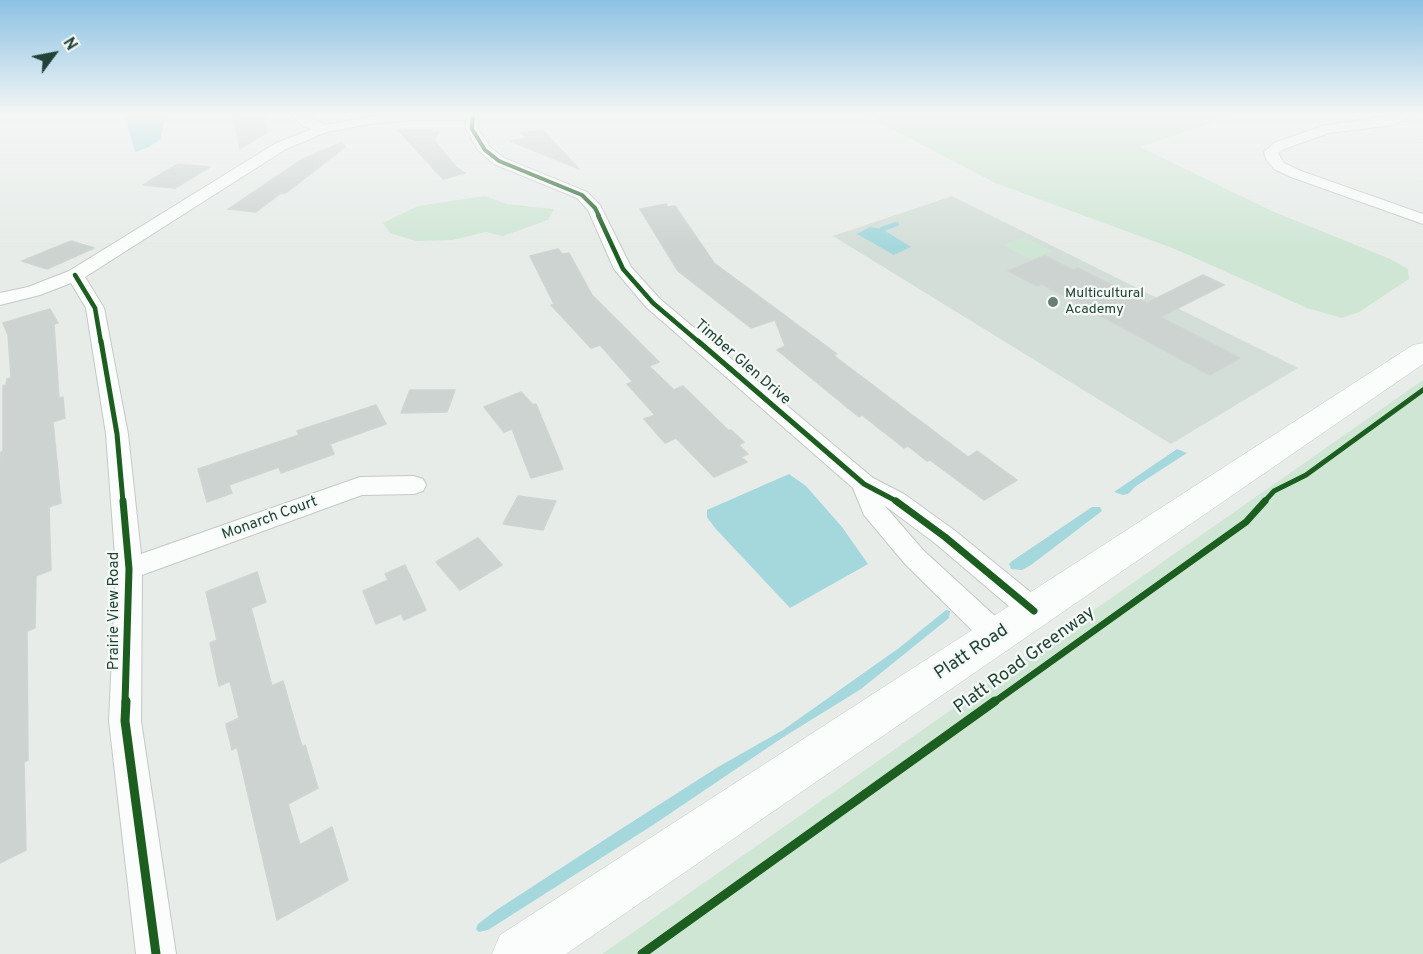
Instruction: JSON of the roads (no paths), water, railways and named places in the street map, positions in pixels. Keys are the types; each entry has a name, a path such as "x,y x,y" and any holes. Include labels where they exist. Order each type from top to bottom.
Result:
{"main road":[{"name":"Platt Road","path":"519,954 1423,351"}],"street":[{"path":"0,299 34,291 75,275 261,159"},
{"name":"Timber Glen Drive","path":"497,159 582,195 595,208 623,269 653,303 864,484 895,500 945,537 1016,623"},
{"path":"1273,159 1279,166 1296,174 1423,219"},
{"name":"Prairie View Road","path":"75,275 95,308 117,434 129,569 125,721 156,954"},
{"name":"Timber Glen Drive","path":"864,484 873,509 914,557 1016,623"},
{"name":"Monarch Court","path":"129,569 360,486 414,485"}],"water":[{"path":"870,227 882,229 911,247 894,255 857,234"},
{"path":"1177,449 1187,453 1136,486 1128,494 1114,492"},
{"path":"789,474 806,486 842,527 868,564 790,608 707,517 707,510"},
{"path":"1092,507 1100,507 1102,511 1031,565 1022,570 1011,569 1009,564 1012,561"},
{"path":"946,610 950,611 949,618 861,689 488,930 479,932 476,929 478,924 495,911 621,829 718,767 783,730 899,648"}],"waterway":[{"path":"882,229 897,224"}],"place":[{"name":"Multicultural Academy","path":"1053,302"}]}
